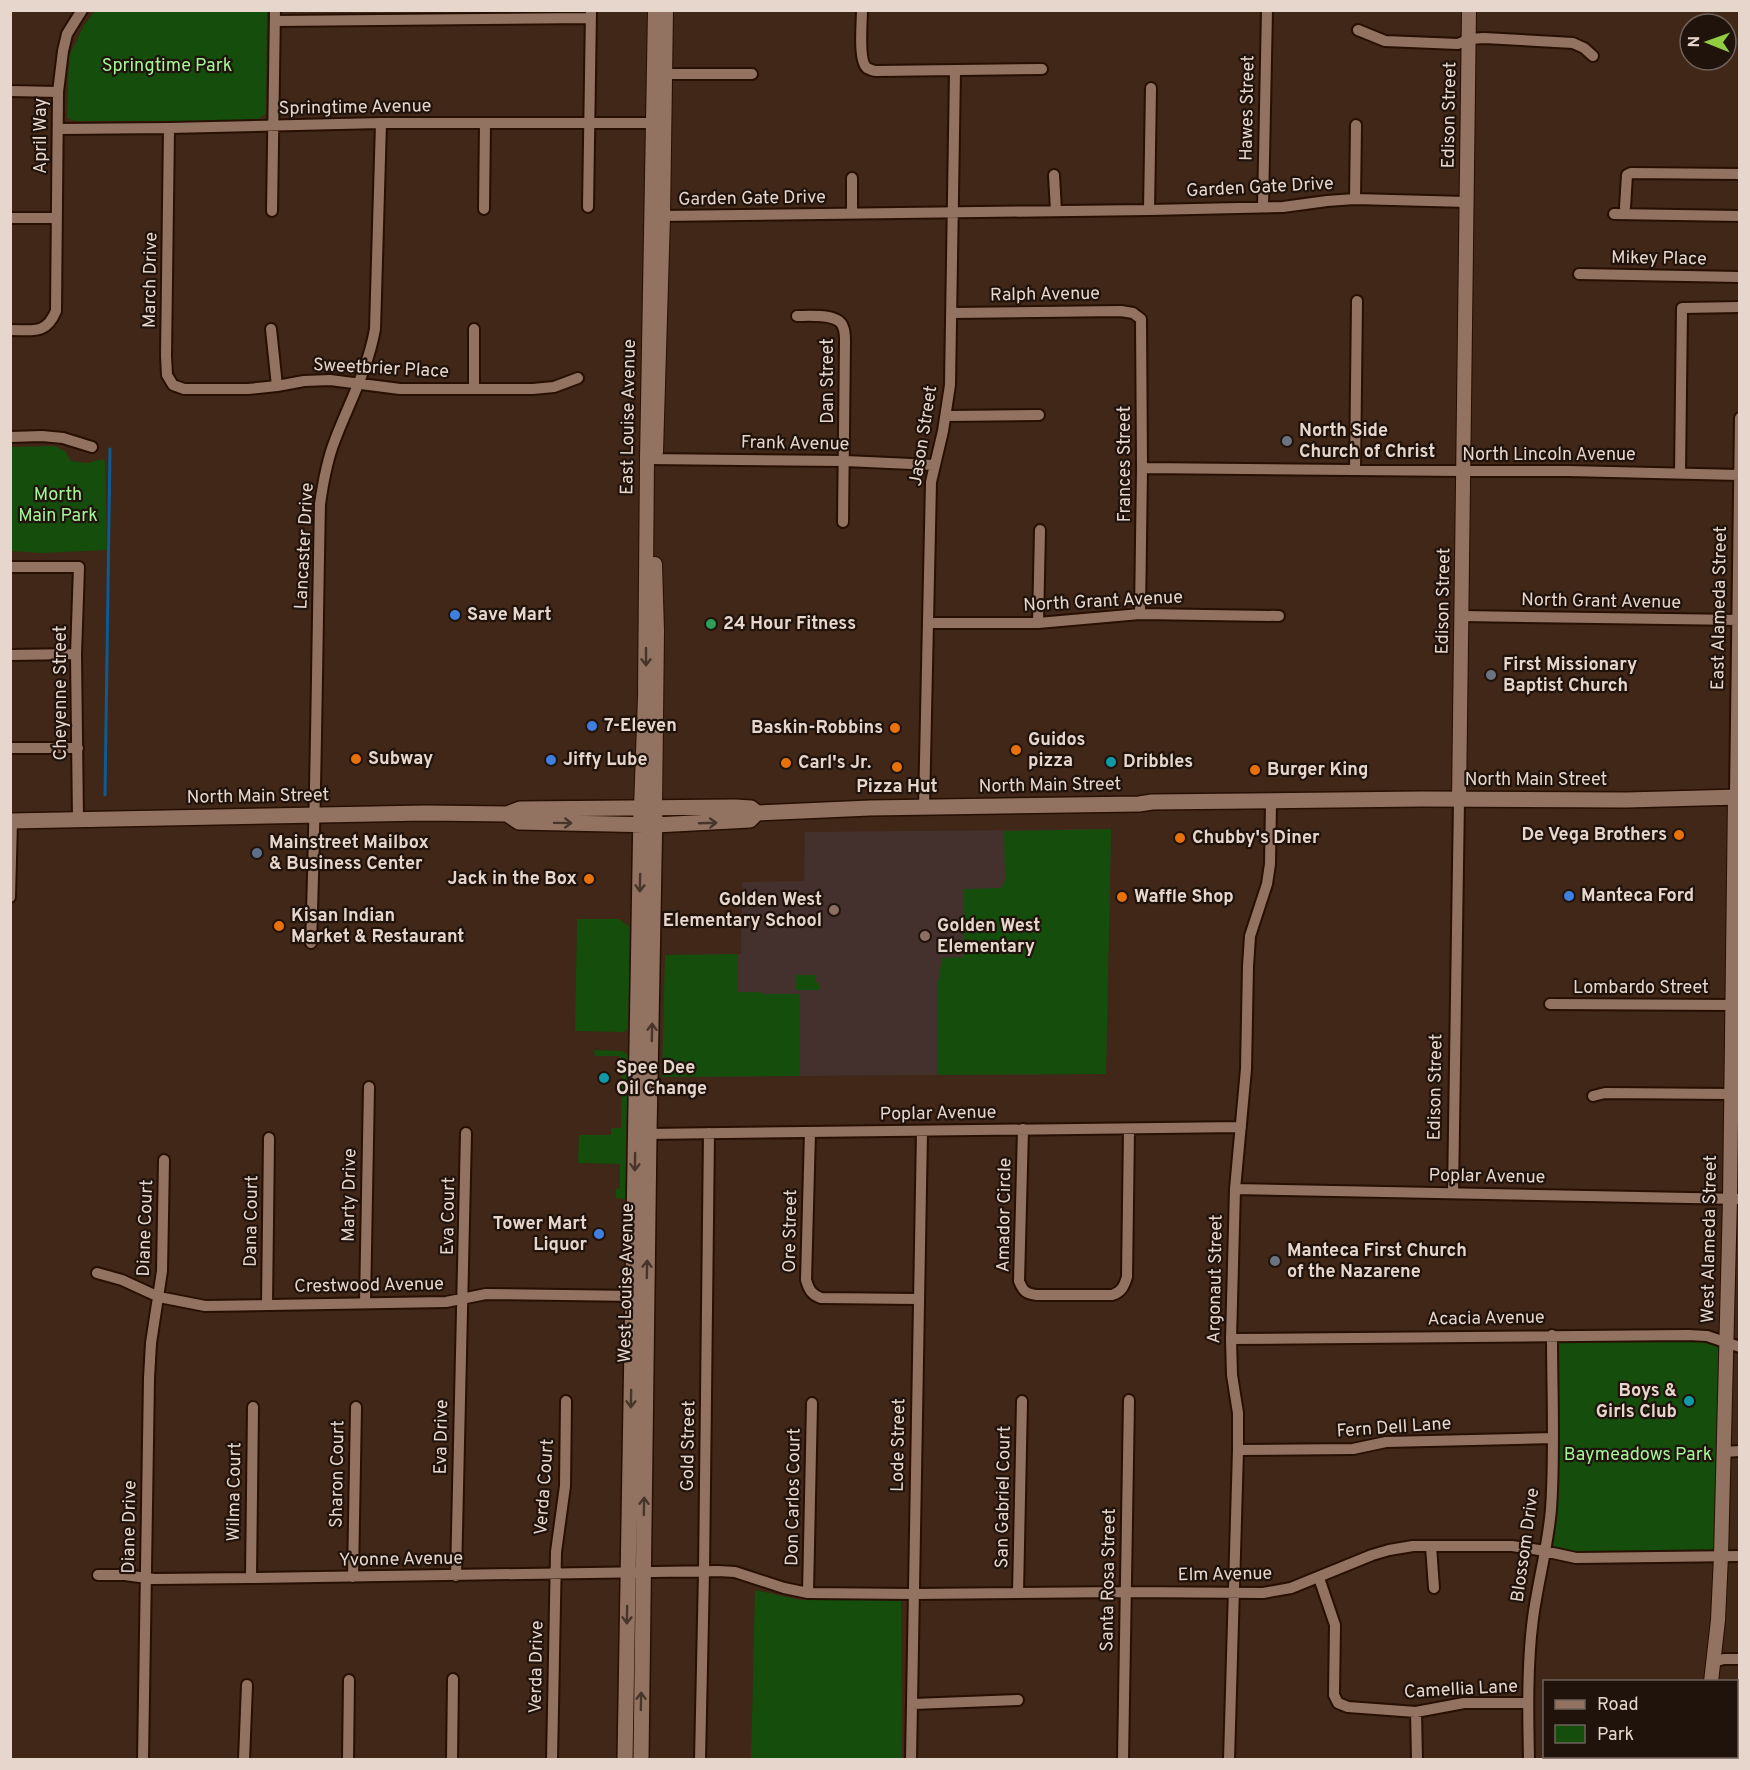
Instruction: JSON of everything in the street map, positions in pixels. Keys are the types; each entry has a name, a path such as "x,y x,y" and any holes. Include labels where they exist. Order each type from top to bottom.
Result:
{"main road":[{"name":"North Main Street","path":"11,821 426,813 507,814 520,809 743,807 751,808 758,813 870,808 1163,802 1626,800 1737,797"},
{"name":"East Louise Avenue","path":"648,808 648,825"},
{"name":"North Main Street","path":"507,814 519,822 648,825 750,820 758,813"},
{"name":"West Louise Avenue","path":"625,1760 635,1573 648,825"},
{"name":"West Louise Avenue","path":"635,1573 641,1760"}],"street":[{"name":"April Way","path":"10,330 46,327 51,323 56,311 58,92 67,34 82,10"},
{"name":"East Louise Avenue","path":"655,10 654,123 657,216"},
{"name":"East Louise Avenue","path":"648,808 645,697 657,216 666,10"},
{"path":"862,10 862,57 868,69 876,71 1042,69"},
{"name":"Hawes Street","path":"1263,207 1267,10"},
{"name":"Edison Street","path":"1453,1193 1469,10"},
{"path":"272,211 275,16 591,14 588,207"},
{"path":"1358,30 1385,41 1458,44 1469,39 1543,40 1573,43 1584,48 1593,56"},
{"name":"Jason Street","path":"924,808 931,482 946,416 950,385 955,71"},
{"path":"665,74 752,74"},
{"path":"1149,210 1151,88"},
{"path":"10,91 58,92"},
{"name":"Springtime Avenue","path":"58,129 381,123 654,123"},
{"name":"Lancaster Drive","path":"311,943 320,504 334,442 372,347 376,317 381,123"},
{"path":"484,209 485,123"},
{"path":"1355,199 1356,125"},
{"name":"March Drive","path":"169,128 167,375 173,385 184,389 218,389"},
{"path":"1625,207 1626,180 1627,175 1631,173 1740,174"},
{"path":"1054,175 1056,211"},
{"name":"Garden Gate Drive","path":"852,178 852,214"},
{"name":"Garden Gate Drive","path":"657,216 1283,207 1355,199 1467,202"},
{"path":"1614,214 1740,216"},
{"path":"10,218 57,218"},
{"name":"Mikey Place","path":"1579,274 1740,277"},
{"path":"1355,470 1357,301"},
{"path":"1680,474 1682,308 1740,307"},
{"name":"Ralph Avenue","path":"952,313 1120,311 1137,315"},
{"name":"Frances Street","path":"1137,315 1142,324 1140,614"},
{"name":"Dan Street","path":"797,316 838,319 844,327 843,522"},
{"path":"271,329 277,387"},
{"path":"474,329 474,389"},
{"name":"Sweetbrier Place","path":"218,389 277,387 304,381 330,380 400,389 554,387 578,378"},
{"path":"946,416 1039,415"},
{"name":"East Alameda Street","path":"1737,797 1740,418"},
{"path":"10,437 63,438 92,447"},
{"name":"Frank Avenue","path":"651,459 844,461 934,465"},
{"name":"North Lincoln Avenue","path":"1142,468 1569,471 1739,475"},
{"path":"1038,623 1040,530"},
{"name":"Cheyenne Street","path":"10,567 79,567 76,654 78,820"},
{"name":"North Grant Avenue","path":"929,623 1038,623 1140,614 1279,616"},
{"name":"North Grant Avenue","path":"1461,616 1738,620"},
{"path":"10,655 76,654"},
{"path":"10,748 78,748"},
{"name":"West Alameda Street","path":"1711,1680 1718,1620 1723,1452 1733,1345 1735,1199 1731,1094 1735,1061 1732,1005 1737,919 1737,797"},
{"name":"Argonaut Street","path":"1230,1760 1238,1450 1238,1413 1232,1375 1231,1339 1235,1189 1246,1068 1250,936 1267,884 1271,802"},
{"path":"10,897 11,821"},
{"name":"Lombardo Street","path":"1550,1004 1732,1005"},
{"name":"Marty Drive","path":"365,1303 369,1087"},
{"path":"1593,1096 1605,1093 1731,1094"},
{"name":"Poplar Avenue","path":"642,1134 1241,1127"},
{"name":"Amador Circle","path":"1023,1129 1019,1281 1022,1289 1037,1295 1112,1295 1124,1287 1127,1277 1129,1129"},
{"name":"Lode Street","path":"911,1760 922,1131"},
{"name":"Ore Street","path":"810,1132 806,1280 809,1290 821,1298 918,1299"},
{"name":"Eva Court","path":"463,1299 466,1133"},
{"name":"Gold Street","path":"700,1760 710,1133"},
{"name":"Dana Court","path":"267,1305 269,1138"},
{"name":"Diane Court","path":"159,1297 164,1230 164,1160"},
{"name":"Poplar Avenue","path":"1235,1189 1735,1199"},
{"name":"Crestwood Avenue","path":"97,1273 122,1280 159,1297 205,1306 446,1302 486,1294 640,1296"},
{"name":"Diane Drive","path":"143,1760 150,1355 159,1297"},
{"name":"Eva Drive","path":"456,1576 460,1335 463,1299"},
{"name":"Blossom Drive","path":"1528,1760 1528,1703 1533,1618 1546,1552 1551,1508 1552,1335"},
{"name":"Acacia Avenue","path":"1231,1339 1688,1335 1707,1336 1733,1345"},
{"name":"Santa Rosa Street","path":"1123,1760 1129,1400"},
{"name":"Verda Court","path":"555,1575 564,1486 566,1401"},
{"name":"San Gabriel Court","path":"1018,1593 1022,1401"},
{"name":"Don Carlos Court","path":"808,1593 812,1403"},
{"name":"Wilma Court","path":"251,1578 253,1407"},
{"name":"Sharon Court","path":"353,1577 356,1407"},
{"name":"Fern Dell Lane","path":"1238,1450 1353,1449 1386,1442 1553,1438"},
{"path":"1723,1452 1740,1451"},
{"name":"Elm Avenue","path":"704,1572 735,1572 784,1588 808,1593 1271,1593 1319,1578 1372,1555 1413,1546 1512,1546 1576,1558 1740,1556"},
{"path":"1431,1546 1434,1588"},
{"name":"Yvonne Avenue","path":"98,1575 145,1578 251,1578 704,1572"},
{"name":"Verda Drive","path":"552,1760 555,1575"},
{"name":"Camellia Lane","path":"1319,1578 1335,1625 1334,1695 1338,1703 1416,1712 1464,1703 1528,1703"},
{"path":"1713,1662 1740,1659"},
{"path":"452,1760 453,1679"},
{"path":"348,1760 349,1680"},
{"path":"244,1760 247,1684"},
{"path":"913,1704 1018,1701"},
{"path":"1416,1712 1417,1760"}],"shaded area":[{"name":"Golden West Elementary","path":"1111,829 1106,1074 662,1077 665,955 741,954 742,882 804,881 805,832"}],"green space":[{"name":"Springtime Park","path":"96,10 267,11 266,114 255,121 75,121 67,118 69,56 84,25"},
{"name":"Morth Main Park","path":"55,446 65,451 71,461 87,463 103,459 105,463 107,550 41,553 11,551 11,447"},
{"path":"1111,829 1106,1074 937,1075 938,982 942,958 964,957 964,889 1001,888 1005,880 1004,831"},
{"path":"577,919 619,919 630,927 628,1029 624,1032 575,1031"},
{"path":"738,954 738,992 799,994 799,1076 662,1077 665,955"},
{"path":"796,975 815,975 815,982 819,983 819,990 796,990"},
{"path":"594,1050 622,1051 628,1054 625,1199 616,1198 616,1189 620,1188 620,1164 578,1163 579,1135 611,1135 611,1128 621,1128 622,1065 619,1064 619,1056 595,1056"},
{"name":"Baymeadows Park","path":"1552,1335 1688,1335 1726,1343 1721,1556 1576,1558 1546,1552"},
{"path":"755,1590 801,1600 901,1600 902,1759 751,1759"}],"waterway":[{"path":"105,795 110,449"}],"place":[{"name":"North Side Church of Christ","path":"1287,441"},
{"name":"Save Mart","path":"455,615"},
{"name":"24 Hour Fitness","path":"711,624"},
{"name":"First Missionary Baptist Church","path":"1491,675"},
{"name":"7-Eleven","path":"592,726"},
{"name":"Baskin-Robbins","path":"895,728"},
{"name":"Guidos pizza","path":"1016,750"},
{"name":"Subway","path":"356,759"},
{"name":"Jiffy Lube","path":"551,760"},
{"name":"Dribbles","path":"1111,762"},
{"name":"Carl's Jr.","path":"786,763"},
{"name":"Pizza Hut","path":"897,767"},
{"name":"Burger King","path":"1255,770"},
{"name":"De Vega Brothers","path":"1679,835"},
{"name":"Chubby's Diner","path":"1180,838"},
{"name":"Mainstreet Mailbox & Business Center","path":"257,853"},
{"name":"Jack in the Box","path":"589,879"},
{"name":"Manteca Ford","path":"1569,896"},
{"name":"Waffle Shop","path":"1122,897"},
{"name":"Golden West Elementary School","path":"834,910"},
{"name":"Kisan Indian Market & Restaurant","path":"279,926"},
{"name":"Golden West Elementary","path":"925,936"},
{"name":"Spee Dee Oil Change","path":"604,1078"},
{"name":"Tower Mart Liquor","path":"599,1234"},
{"name":"Manteca First Church of the Nazarene","path":"1275,1261"},
{"name":"Boys & Girls Club","path":"1689,1401"}]}
